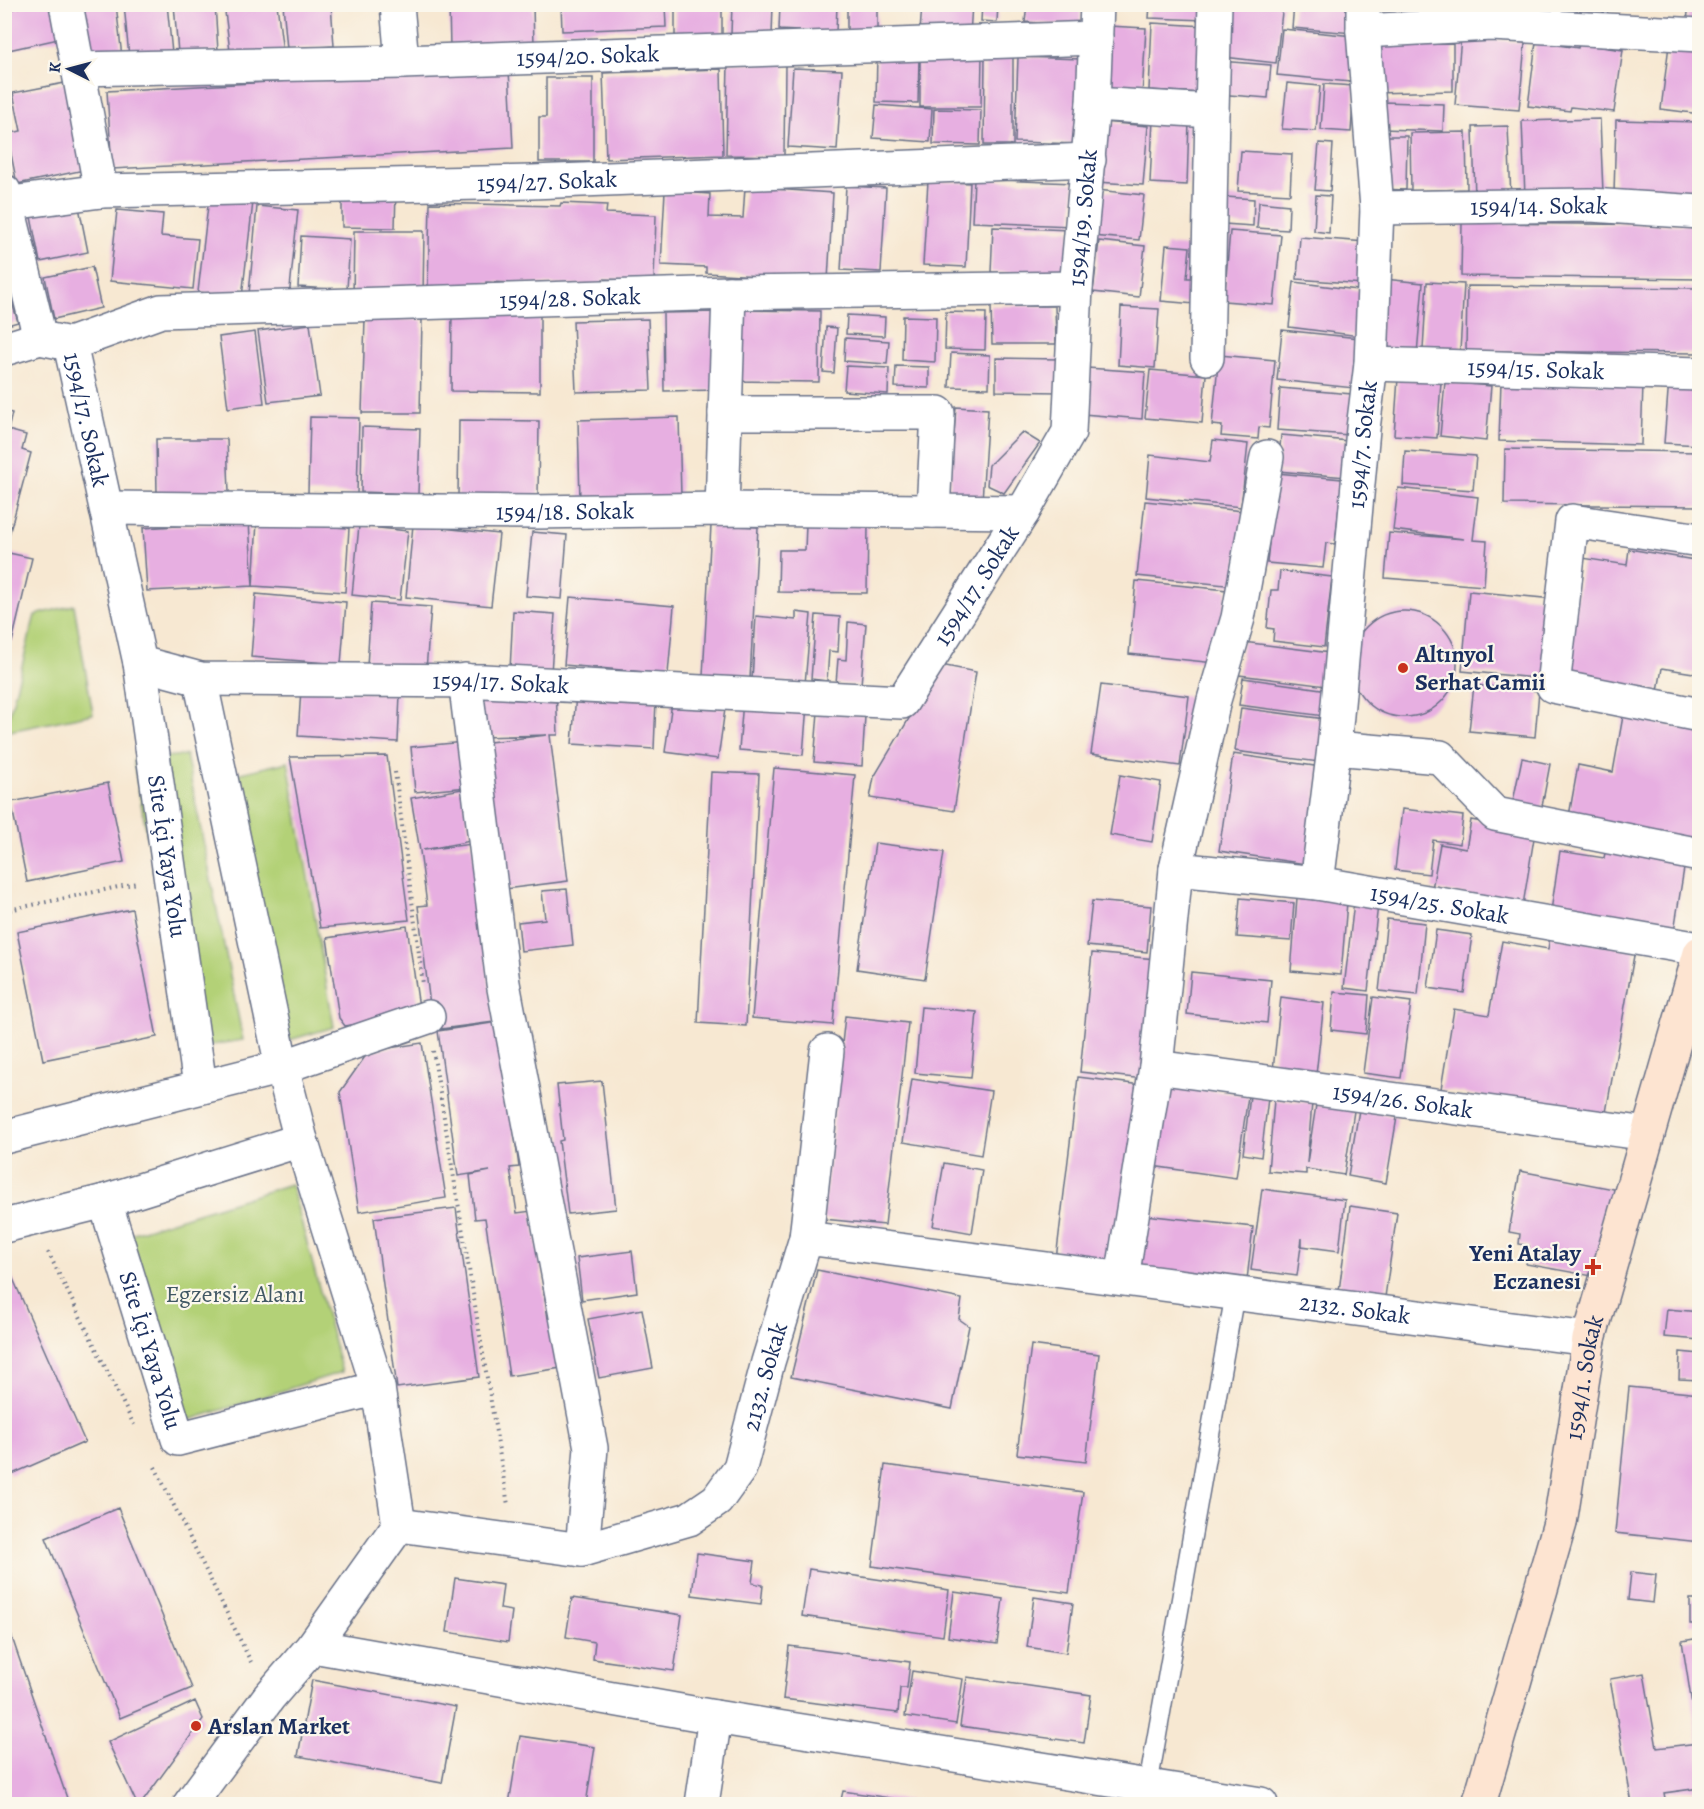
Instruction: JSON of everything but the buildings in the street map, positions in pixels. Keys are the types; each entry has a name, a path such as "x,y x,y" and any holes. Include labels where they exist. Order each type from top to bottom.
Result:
{"street":[{"path":"66,4 101,191"},
{"path":"397,4 402,62"},
{"name":"1594/19. Sokak","path":"1069,432 1076,288 1093,105 1097,4"},
{"path":"1207,358 1215,4"},
{"path":"1363,18 1700,34"},
{"name":"1594/7. Sokak","path":"1317,884 1334,747 1371,364 1377,208 1363,18"},
{"name":"1594/20. Sokak","path":"78,69 402,62 1096,38"},
{"path":"1093,105 1212,111"},
{"name":"1594/27. Sokak","path":"5,199 101,191 532,182 1089,160"},
{"name":"1594/17. Sokak","path":"5,199 55,341 107,508 140,663 200,679 465,680 902,702 1023,512 1069,432"},
{"name":"1594/14. Sokak","path":"1377,208 1590,205 1700,212"},
{"name":"1594/28. Sokak","path":"4,349 55,341 161,311 729,293 1076,288"},
{"path":"722,509 729,293"},
{"name":"1594/15. Sokak","path":"1371,364 1700,374"},
{"path":"725,412 938,413 933,511"},
{"path":"1122,1278 1156,1067 1176,869 1214,700 1238,618 1267,457"},
{"name":"1594/18. Sokak","path":"107,508 535,512 722,509 1023,512"},
{"path":"1700,540 1572,521 1552,686 1700,715"},
{"name":"Site İçi Yaya Yolu","path":"140,663 200,1086"},
{"path":"190,1804 269,1697 313,1646 399,1525 378,1388 301,1140 282,1067 200,679"},
{"path":"465,680 503,983 591,1448 582,1550"},
{"path":"1334,747 1440,757 1495,814 1700,855"},
{"name":"1594/25. Sokak","path":"1176,869 1317,884 1700,951"},
{"name":"1594/1. Sokak","path":"1479,1804 1560,1523 1589,1339 1700,951"},
{"path":"4,1137 282,1067 428,1017"},
{"path":"806,1238 827,1051"},
{"name":"1594/26. Sokak","path":"1156,1067 1648,1134"},
{"path":"4,1226 105,1201 301,1140"},
{"name":"Site İçi Yaya Yolu","path":"105,1201 178,1439 378,1388"},
{"name":"2132. Sokak","path":"399,1525 582,1550 689,1519 717,1500 740,1468 768,1362 806,1238 1589,1339"},
{"path":"313,1646 715,1717 1261,1804"},
{"path":"702,1804 715,1717"}],"lane":[{"path":"1148,1786 1235,1293"}],"path":[{"path":"395,772 428,1017 514,1541"},
{"path":"5,910 140,882"}],"green space":[{"path":"74,605 93,714 5,732 35,615"},
{"path":"186,755 243,1040 187,1049 133,760"},
{"path":"288,762 334,1027 286,1041 236,774"},
{"name":"Egzersiz Alanı","path":"291,1184 342,1372 186,1421 130,1234"}],"place":[{"name":"Altınyol Serhat Camii","path":"1403,668"},
{"name":"Yeni Atalay Eczanesi","path":"1593,1267"},
{"name":"Arslan Market","path":"196,1726"}]}
